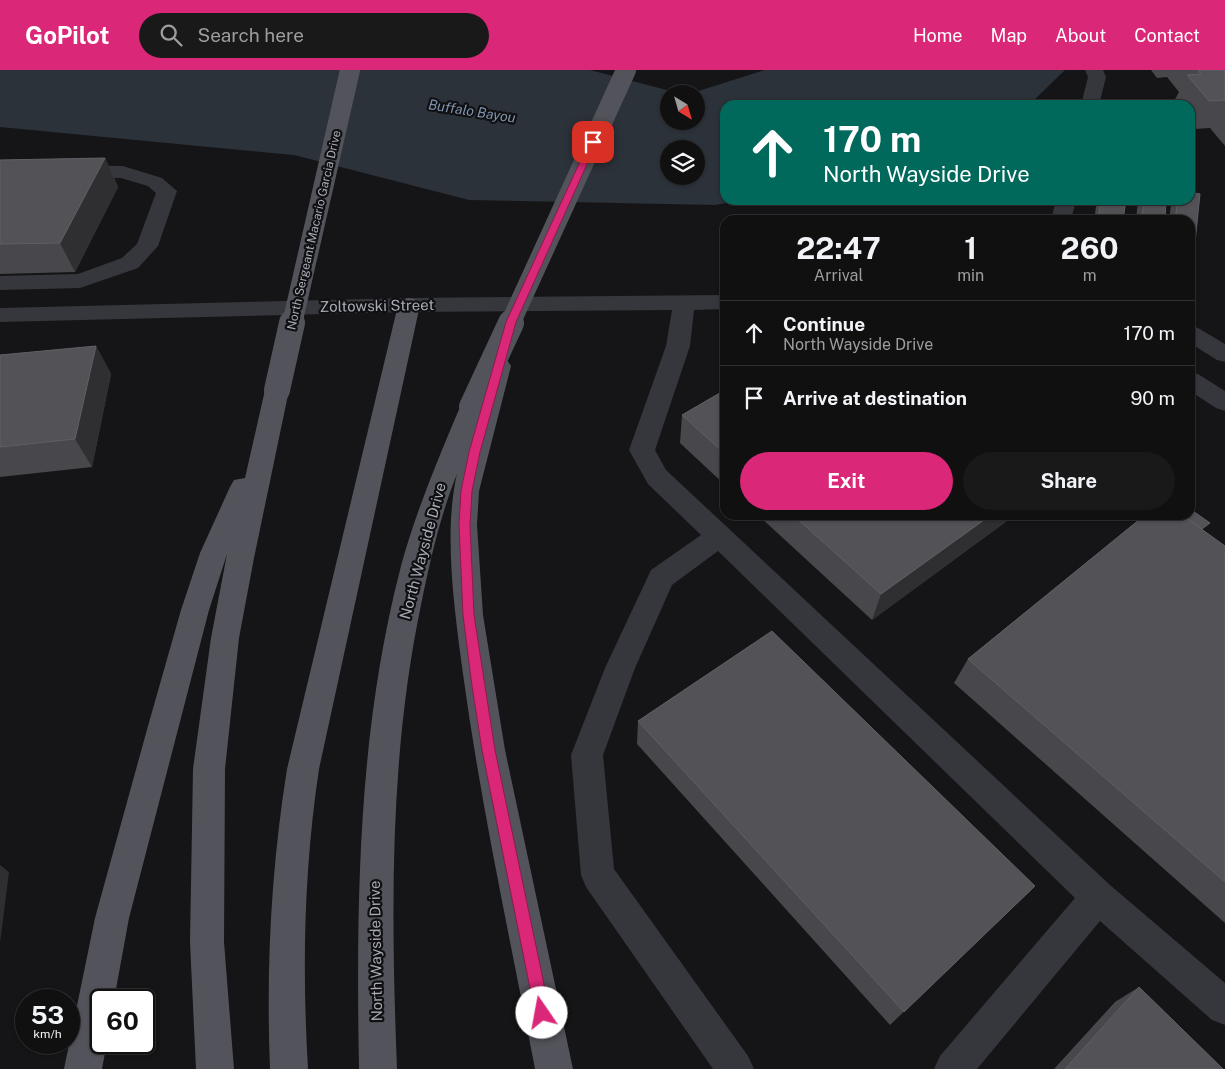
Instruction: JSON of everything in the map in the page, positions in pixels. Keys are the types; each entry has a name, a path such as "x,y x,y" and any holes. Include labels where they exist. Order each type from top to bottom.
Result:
{"main road":[{"name":"North Sergeant Macario Garcia Drive","path":"266,436 350,70"},
{"path":"554,1069 489,750 468,615 464,525 466,491 479,410 511,322 626,70"},
{"path":"289,1069 285,1004 286,930 296,811 303,769 409,305"},
{"name":"North Wayside Drive","path":"378,1069 374,894 379,784 391,688 406,609 428,520 448,460 479,410"},
{"path":"83,1069 112,918 195,610 214,553 266,436"},
{"path":"215,1069 207,942 209,769 225,638 266,436"}],"street":[{"path":"1091,100 1098,77 1094,70"},
{"path":"0,170 124,172 155,182 167,191 147,246 130,263 80,281 0,282"},
{"path":"684,302 678,346 642,450 657,477 1098,897 1225,1007"},
{"name":"Zoltowski Street","path":"0,315 409,305 720,302"},
{"path":"1195,336 1225,354"},
{"path":"1195,383 1225,402"},
{"path":"719,536 662,578 620,668 587,755 598,875 735,1069"},
{"path":"953,1069 1098,897"}],"water":[{"name":"Buffalo Bayou","path":"0,70 590,70 660,88 660,130 705,130 705,89 765,70 1065,70 1034,100 720,100 720,204 469,200 294,155 0,127"}],"building":[{"path":"1198,70 1225,70 1225,101 1209,101 1187,75 1201,74"},
{"path":"105,158 60,243 0,244 0,160"},
{"path":"1195,193 1200,194 1195,243 1195,215 1176,215 1177,205 1195,205"},
{"path":"1100,205 1125,205 1124,215 1099,215"},
{"path":"1144,205 1166,205 1165,215 1142,215"},
{"path":"96,346 75,439 0,447 0,355"},
{"path":"720,393 720,449 682,415"},
{"path":"1195,512 1210,523 1202,529 1189,520 1195,520"},
{"path":"799,520 984,520 881,594"},
{"path":"1139,520 1189,520 1225,546 1225,882 968,659"},
{"path":"772,631 1035,886 904,1012 638,721"},
{"path":"1139,987 1223,1069 1065,1069"}],"route":[{"path":"542,1013 478,686 468,615 467,557 464,525 466,491 475,452 511,322 593,142"}]}
